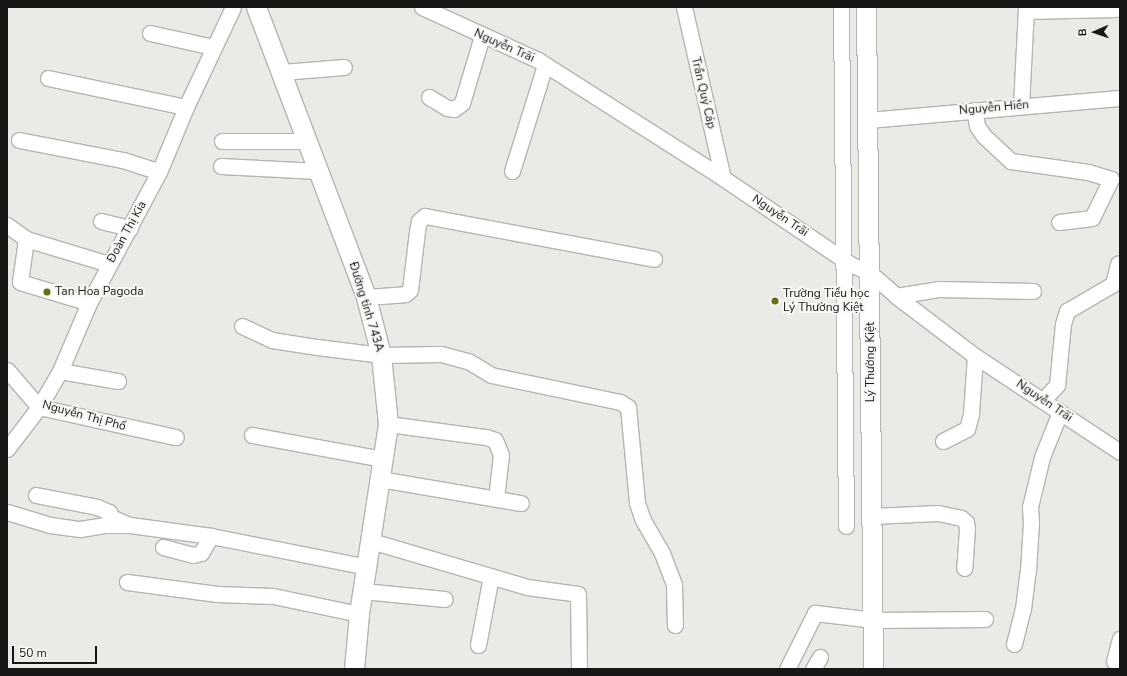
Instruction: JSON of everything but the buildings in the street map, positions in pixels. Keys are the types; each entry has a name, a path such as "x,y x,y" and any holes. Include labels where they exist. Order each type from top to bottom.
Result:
{"main road":[{"name":"Đường tỉnh 743A","path":"256,7 282,72 366,297 381,355 388,424 359,614 354,669"},
{"name":"Lý Thường Kiệt","path":"866,7 872,516 875,620 874,669"}],"street":[{"name":"Đoàn Thị Kia","path":"7,449 40,406 60,371 89,303 159,172 213,47 233,7"},
{"name":"Nguyễn Trãi","path":"422,7 545,65 723,178 843,259 870,273 896,296 975,356 1120,452"},
{"name":"Trần Quý Cáp","path":"684,7 723,178"},
{"path":"841,7 846,526"},
{"path":"1021,106 1026,9 1116,9"},
{"path":"150,33 213,47"},
{"path":"430,97 447,108 454,109 462,103 482,36"},
{"path":"512,171 545,65"},
{"path":"282,72 344,67"},
{"path":"48,78 186,108"},
{"name":"Nguyễn Hiền","path":"867,120 1120,98"},
{"path":"974,110 977,126 984,136 1011,161 1088,172 1111,178 1092,218 1059,222"},
{"path":"19,140 123,160 159,172"},
{"path":"222,141 307,141"},
{"path":"221,166 318,171"},
{"path":"366,297 405,294 410,290 419,221 425,216 654,259"},
{"path":"101,221 130,228"},
{"path":"7,225 26,239 109,264"},
{"path":"26,239 14,281 89,303"},
{"path":"1043,400 1057,385 1063,324 1067,311 1113,284 1118,264"},
{"path":"896,296 938,289 1034,291"},
{"path":"242,326 272,340 381,355 442,354 468,361 491,375 620,402 628,407 637,503 643,520 662,553 674,585 675,625"},
{"path":"943,441 967,429 971,414 975,356"},
{"name":"Nguyễn Thị Phố","path":"7,370 40,406 176,437"},
{"path":"60,371 118,381"},
{"path":"1014,644 1023,608 1028,571 1030,507 1042,458 1060,412"},
{"path":"388,424 486,437 495,440 501,455 496,498"},
{"path":"252,435 383,459"},
{"path":"380,479 521,503"},
{"path":"36,495 109,512 111,517 130,525"},
{"path":"7,512 50,525 80,529 106,525 130,525 211,536 367,567"},
{"path":"872,516 938,513 960,518 967,524 964,568"},
{"path":"162,547 193,555 201,553 211,536"},
{"path":"371,541 527,587 578,594 578,669"},
{"path":"478,645 491,576"},
{"path":"127,582 218,594 273,596 359,614"},
{"path":"363,591 445,599"},
{"path":"787,669 815,613 875,620 985,619"},
{"path":"1114,661 1120,639"}],"place":[{"name":"Tan Hoa Pagoda","path":"47,292"},
{"name":"Trường Tiểu học Lý Thường Kiệt","path":"775,301"}]}
